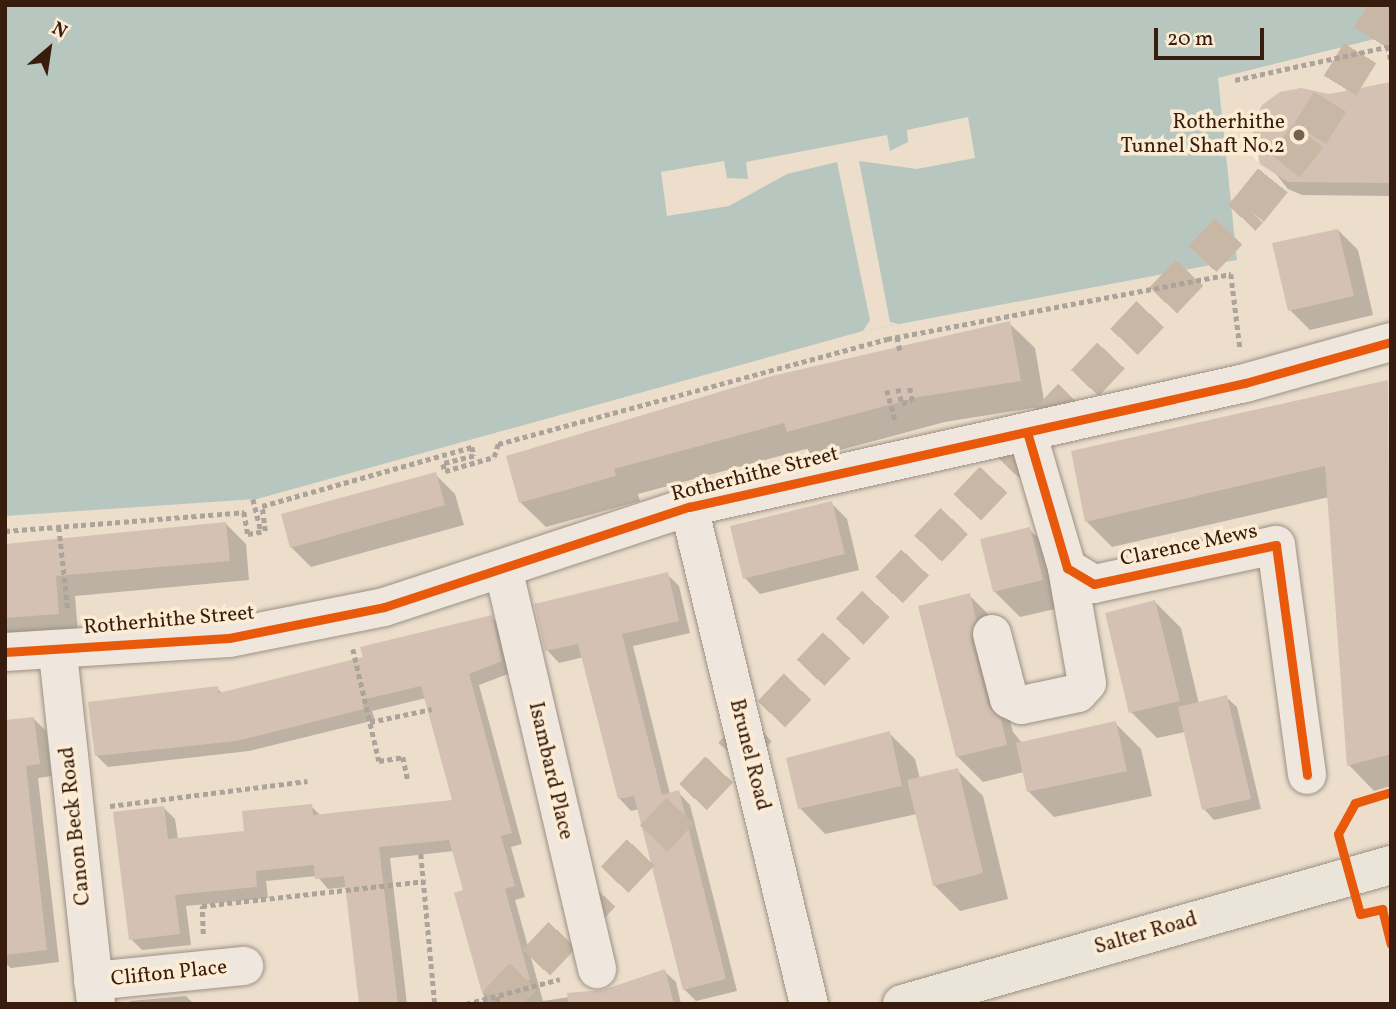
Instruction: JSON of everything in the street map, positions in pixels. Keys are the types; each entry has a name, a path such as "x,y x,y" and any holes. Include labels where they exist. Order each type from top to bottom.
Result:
{"main road":[{"name":"Salter Road","path":"902,1004 1391,865"}],"street":[{"name":"Rotherhithe Street","path":"5,652 229,638 345,614 503,572 689,507 1027,432 1391,342"},
{"path":"992,634 1009,699 1022,705 1078,693 1087,683 1067,568 1027,432"},
{"name":"Brunel Road","path":"689,507 809,1004"},
{"name":"Clarence Mews","path":"1067,568 1094,584 1276,545 1307,775"},
{"name":"Isambard Place","path":"503,572 597,970"},
{"name":"Canon Beck Road","path":"61,648 59,663 95,993"},
{"name":"Clifton Place","path":"95,993 203,970 244,966"}],"path":[{"path":"1235,80 1389,46 1391,61"},
{"path":"261,532 262,506 472,447 474,456 443,464 445,471 494,457 498,444 897,337 1231,274 1241,352"},
{"path":"897,337 901,354"},
{"path":"898,388 902,403 912,401 909,386"},
{"path":"253,499 261,532"},
{"path":"5,531 244,512 248,534 261,532"},
{"path":"59,527 61,648"},
{"path":"345,614 379,761 403,757 408,780"},
{"path":"370,722 432,709"},
{"path":"75,810 307,781"},
{"path":"421,854 435,1004"},
{"path":"203,970 202,906 424,881"},
{"path":"466,1004 597,970"},
{"path":"497,997 498,1004"}],"shaded area":[{"path":"5,5 1391,5 1391,35 1218,78 1237,260 863,331 257,499 5,516"}],"pier":[{"path":"968,117 975,158 917,169 859,161 890,322 899,324 863,331 870,320 837,162 787,174 729,206 667,216 661,172 724,161 727,178 748,179 746,162 887,135 890,151 908,142 907,130"}],"building":[{"path":"1391,82 1391,183 1288,182 1260,164 1252,129 1262,105 1280,92 1301,88 1329,94"},
{"path":"1338,229 1354,296 1288,311 1272,243"},
{"path":"1010,321 1021,381 919,397 787,432 784,423 614,469 616,476 519,503 506,456 772,376"},
{"path":"1388,380 1391,754 1347,766 1325,466 1085,522 1071,451"},
{"path":"436,472 445,505 290,548 281,514"},
{"path":"832,501 845,554 743,579 730,526"},
{"path":"226,522 230,561 56,576 59,614 5,618 5,544"},
{"path":"1030,527 1043,580 993,592 980,539"},
{"path":"668,572 679,621 622,634 662,795 679,790 726,979 683,990 634,796 618,799 578,644 545,651 534,604"},
{"path":"970,593 976,619 971,640 988,705 1001,719 1007,745 956,757 918,606"},
{"path":"1155,600 1180,701 1129,713 1105,613"},
{"path":"492,615 502,661 469,674 512,833 501,836 515,886 505,889 530,980 482,993 454,893 463,890 449,840 379,847 398,1004 359,1004 344,876 315,879 314,865 256,871 257,887 175,895 180,934 129,940 113,812 164,806 168,839 244,831 242,811 312,804 313,815 452,800 421,686 362,700 364,709 237,741 95,756 88,702 218,686 219,693 363,657 360,647"},
{"path":"1227,695 1251,799 1202,810 1178,707"},
{"path":"34,717 40,764 26,766 47,950 5,955 5,720"},
{"path":"1116,721 1127,771 1027,792 1016,743"},
{"path":"890,731 902,786 798,809 786,758"},
{"path":"958,768 983,873 933,886 907,780"},
{"path":"665,969 674,1004 568,1004 567,993 603,990"}],"tunnel":[{"path":"497,1004 1249,210 1310,134 1390,5"}],"cycle path":[{"path":"5,652 229,638 384,607 689,507 1245,383 1391,342"},
{"path":"1027,432 1067,568 1094,584 1276,545 1307,775"},
{"path":"1391,792 1355,803 1338,834 1360,914 1382,909 1391,944"}],"place":[{"name":"Rotherhithe Tunnel Shaft No.2","path":"1299,135"}]}
